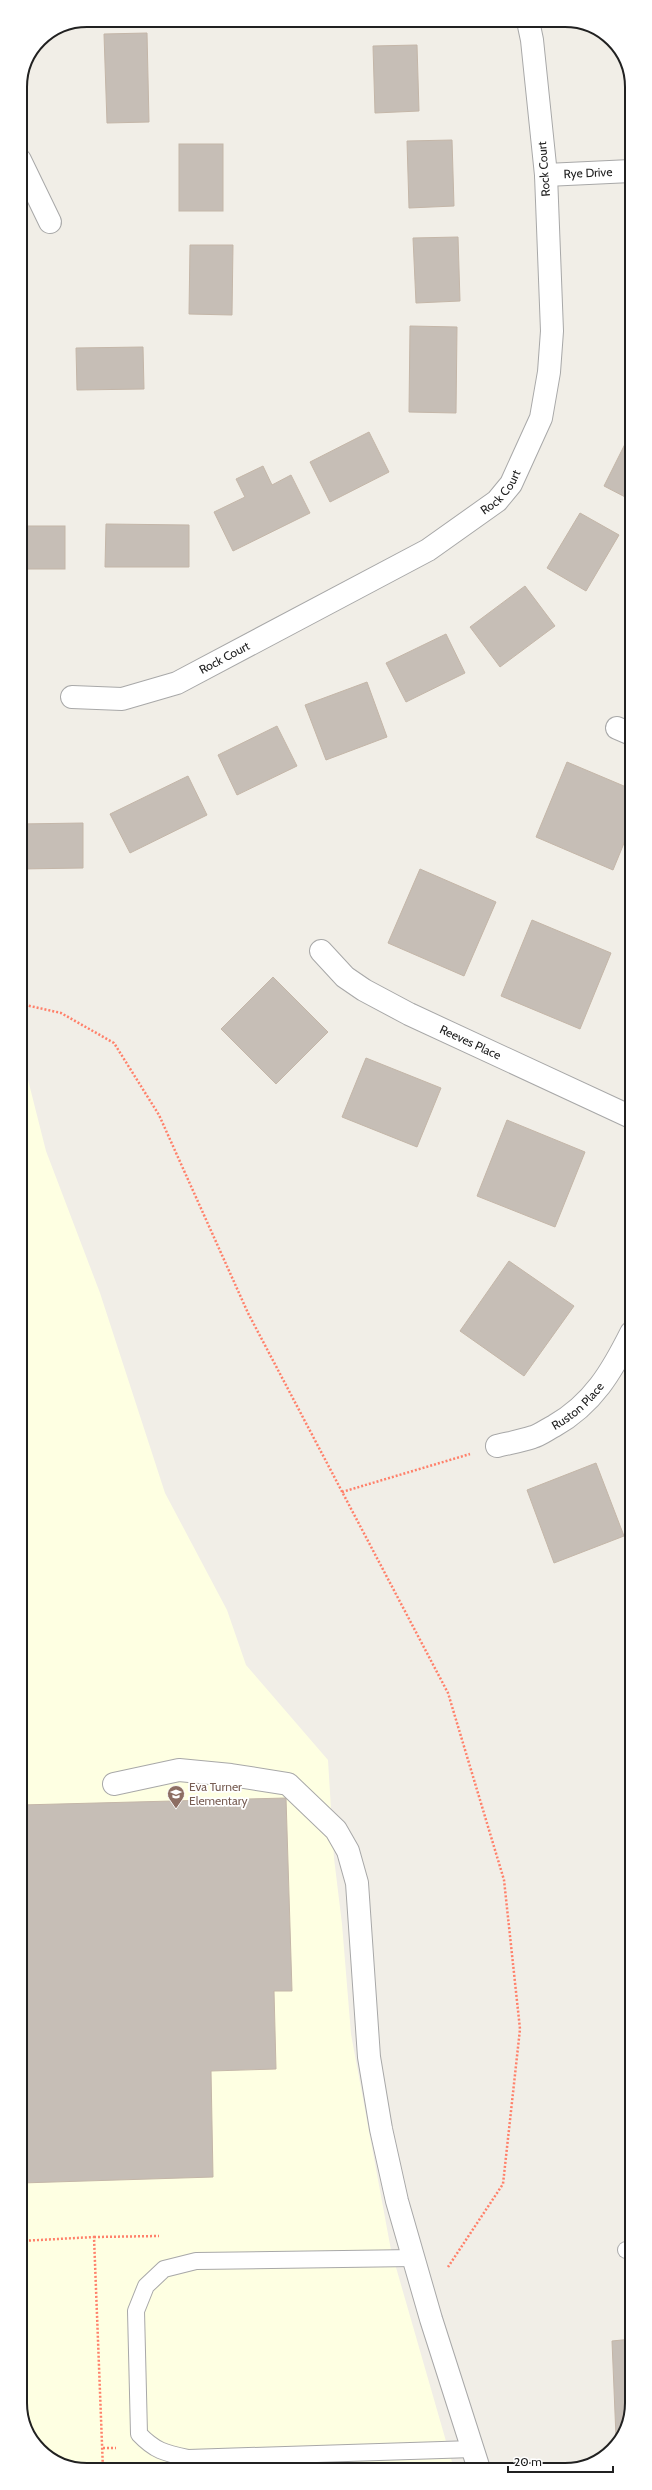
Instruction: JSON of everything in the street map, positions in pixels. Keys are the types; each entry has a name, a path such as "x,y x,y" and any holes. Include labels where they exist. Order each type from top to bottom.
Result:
{"street":[{"name":"Rock Court","path":"72,697 122,699 177,683 428,550 497,501 512,484 541,418 549,372 552,331 546,175 532,40 529,27"},
{"name":"Rye Drive","path":"546,175 625,171"},
{"path":"27,174 50,222"},
{"name":"Reeves Place","path":"321,951 345,977 364,990 416,1017 625,1114"},
{"name":"Ruston Place","path":"497,1446 534,1437 570,1417 586,1404 600,1388 615,1365 625,1345"},
{"path":"114,1784 179,1770 231,1775 288,1784 336,1830 348,1851 358,1883 369,2057 381,2129 414,2258 476,2459"}],"lane":[{"path":"414,2258 196,2261 164,2269 146,2286 136,2311 139,2434 151,2447 166,2454 188,2458 476,2459"}],"path":[{"path":"27,1006 61,1013 114,1044 159,1116 248,1313 448,1693 504,1880 520,2029 503,2184 445,2271"},
{"path":"342,1492 497,1446"},
{"path":"27,2241 94,2237 159,2236"},
{"path":"94,2237 103,2463"},
{"path":"102,2448 122,2448"}],"shaded area":[{"name":"Eva Turner Elementary","path":"27,1076 46,1151 100,1293 165,1493 227,1610 246,1665 328,1760 334,1858 342,1924 351,2034 391,2250 452,2463 83,2463 75,2462 54,2453 39,2440 35,2433 28,2415 27,2403"}],"building":[{"path":"147,33 149,122 107,123 104,34"},
{"path":"417,45 419,111 375,113 373,46"},
{"path":"452,140 454,206 409,208 407,141"},
{"path":"179,144 223,144 223,211 179,211"},
{"path":"458,237 460,301 416,303 413,238"},
{"path":"190,245 233,245 232,315 189,314"},
{"path":"410,326 457,327 456,413 409,412"},
{"path":"143,347 144,389 77,390 76,348"},
{"path":"369,432 389,472 330,502 310,462"},
{"path":"625,444 625,497 604,486"},
{"path":"263,466 272,485 291,475 310,513 233,551 214,512 245,497 236,479"},
{"path":"580,513 619,535 586,591 547,568"},
{"path":"106,524 189,525 189,567 105,567"},
{"path":"27,526 65,526 65,569 27,569"},
{"path":"525,586 555,626 500,667 470,627"},
{"path":"446,634 465,673 406,702 386,663"},
{"path":"367,682 387,737 326,760 305,705"},
{"path":"277,726 297,766 237,795 218,755"},
{"path":"567,762 625,786 625,841 613,870 536,837"},
{"path":"188,776 207,815 130,853 110,814"},
{"path":"83,823 83,868 27,869 27,824"},
{"path":"420,869 496,902 464,976 388,943"},
{"path":"532,920 611,953 580,1029 501,996"},
{"path":"273,977 328,1032 276,1084 221,1029"},
{"path":"366,1058 441,1088 417,1147 342,1117"},
{"path":"507,1120 585,1152 555,1227 477,1196"},
{"path":"509,1261 574,1306 524,1376 460,1331"},
{"path":"596,1463 624,1536 554,1563 527,1490"},
{"path":"286,1798 292,1991 274,1991 276,2069 211,2071 213,2177 27,2183 27,1805"},
{"path":"625,2340 624,2415 616,2435 612,2341"}],"place":[{"name":"Eva Turner Elementary","path":"176,1809"}]}
